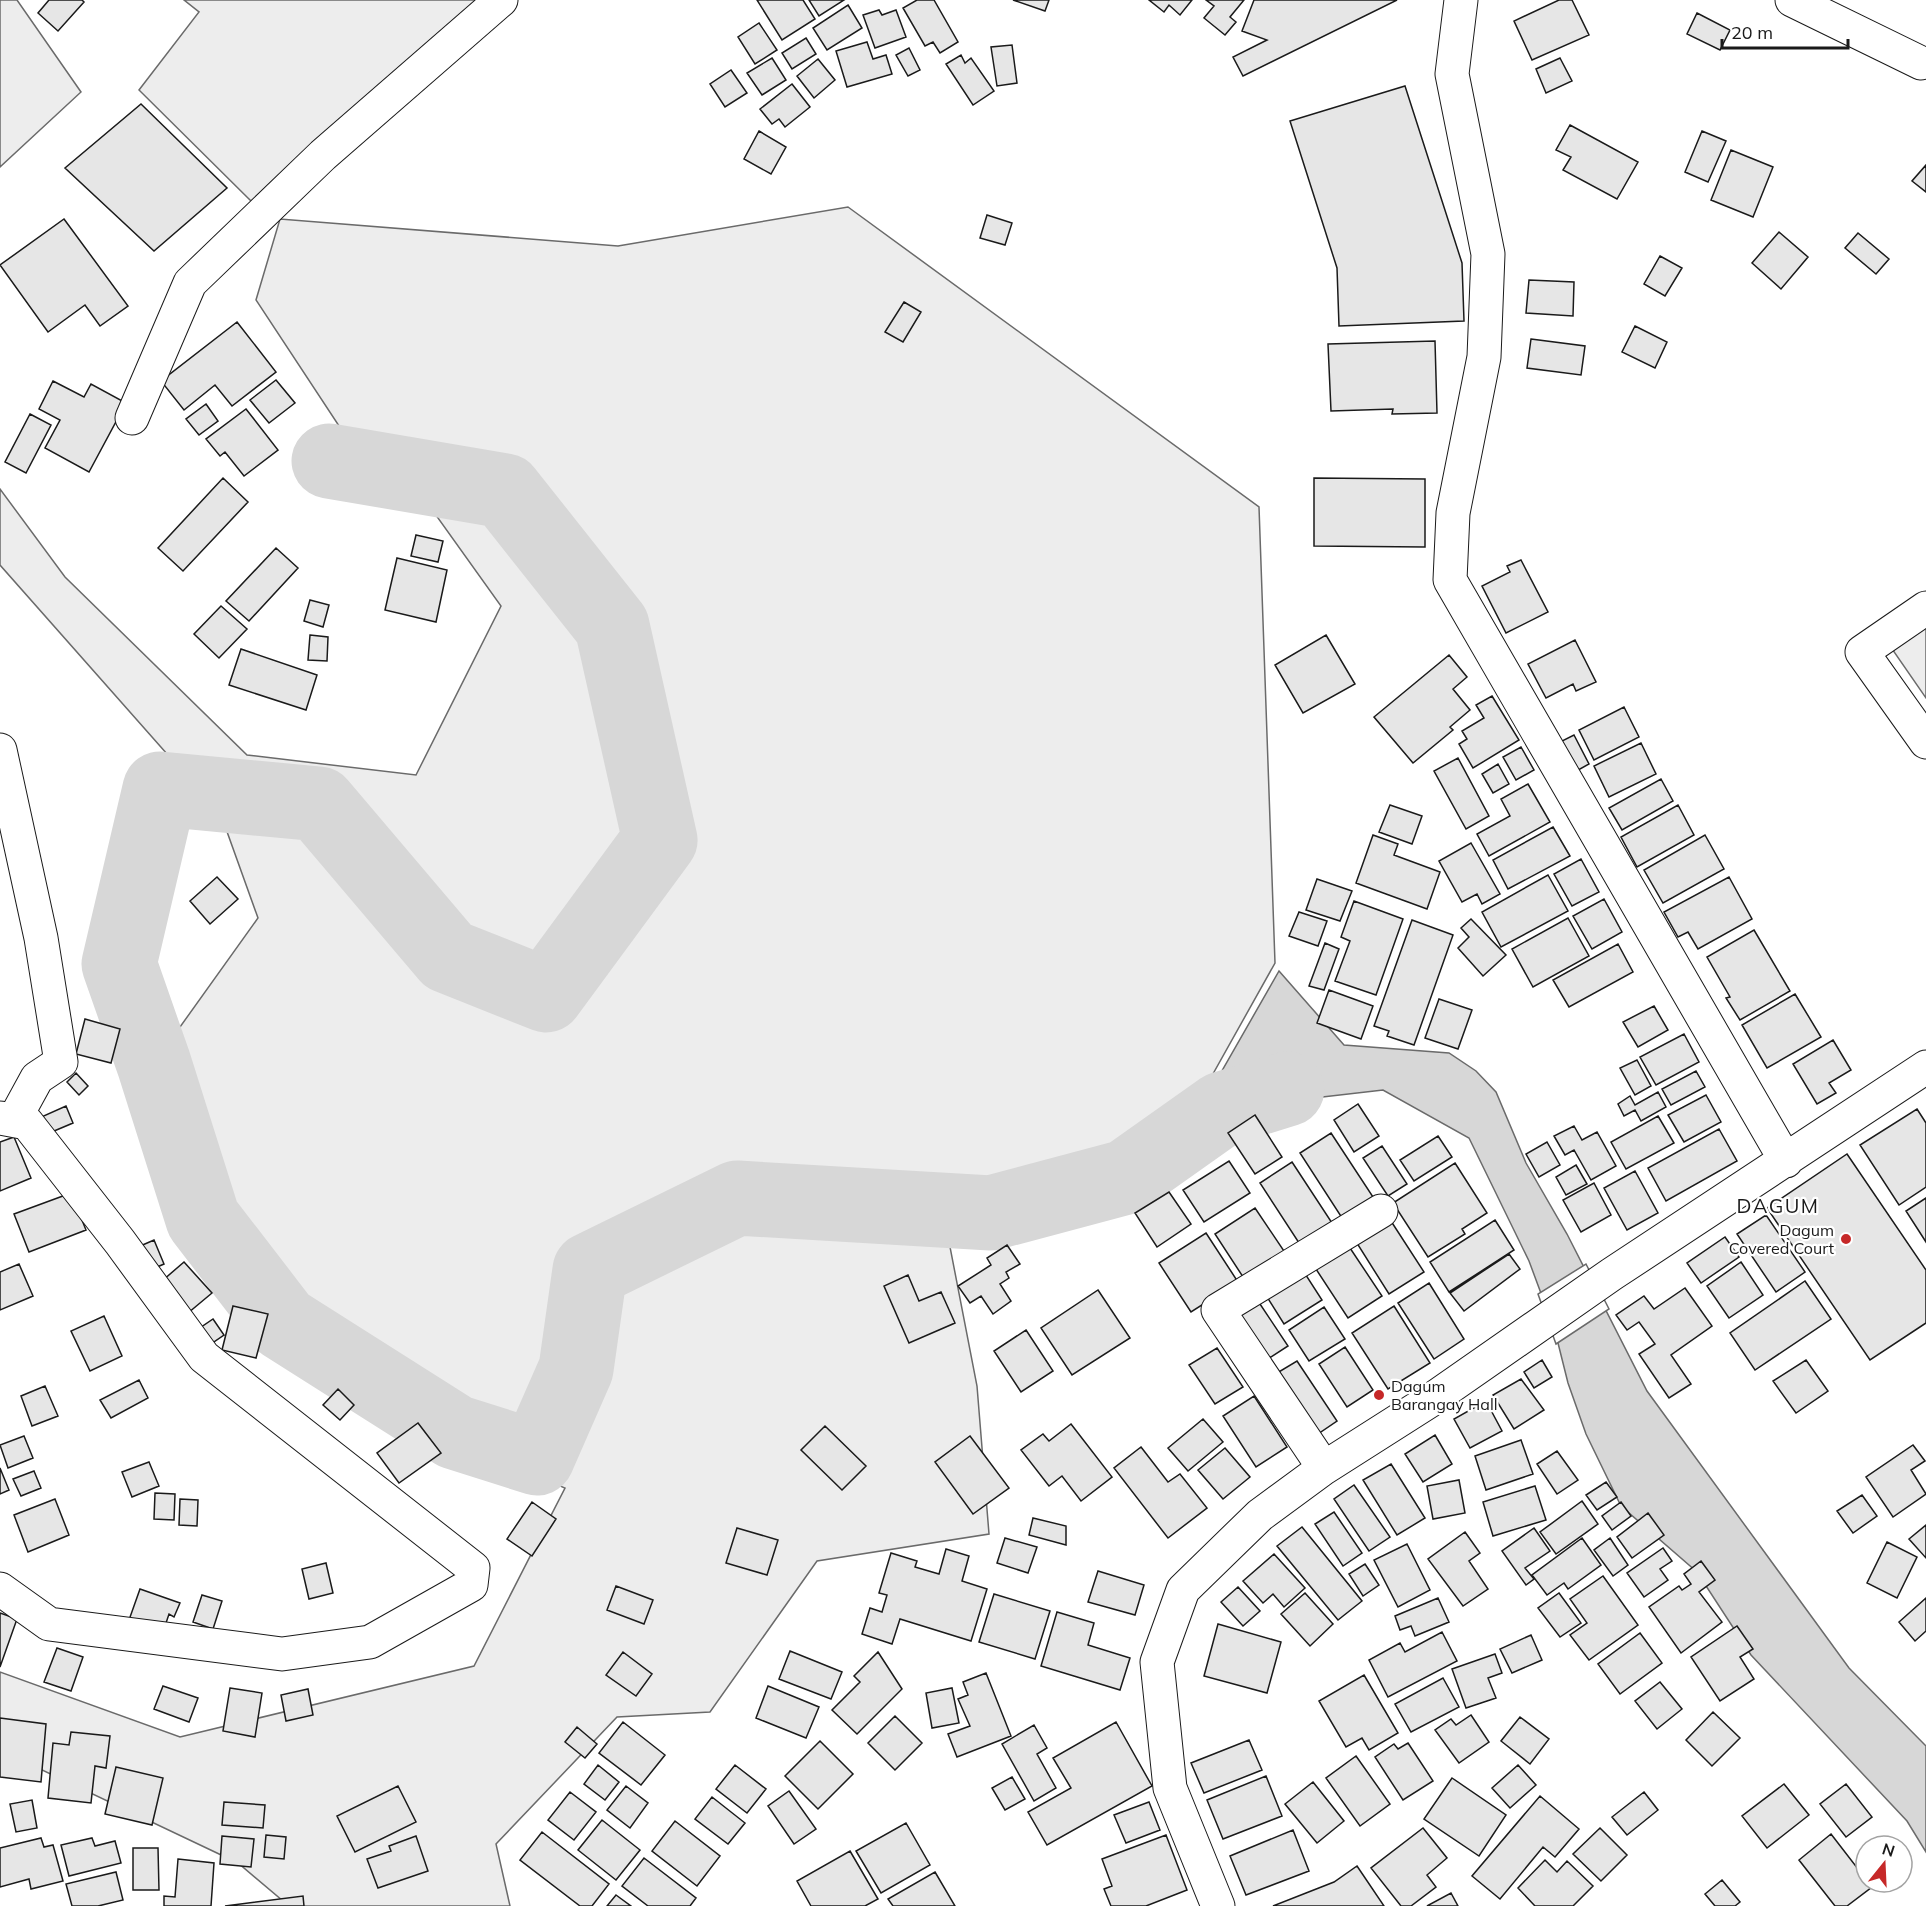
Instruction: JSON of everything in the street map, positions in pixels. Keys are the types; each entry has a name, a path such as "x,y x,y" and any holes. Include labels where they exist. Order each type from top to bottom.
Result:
{"street":[{"path":"132,418 190,283 322,155 501,0"},
{"path":"1461,0 1452,74 1488,254 1484,357 1454,513 1450,580 1786,1161"},
{"path":"1792,0 1921,63"},
{"path":"1926,608 1862,652 1926,742"},
{"path":"0,750 41,938 61,1062 37,1078 7,1119 27,1123 120,1242 204,1357 473,1568 474,1576 471,1585 370,1642 282,1654 49,1624 0,1589"},
{"path":"1218,1906 1170,1788 1157,1662 1183,1590 1260,1515 1324,1468 1434,1398 1612,1274 1926,1067"},
{"path":"1324,1468 1218,1310 1381,1211"}],"shaded area":[{"path":"0,0 17,0 81,92 0,167"},
{"path":"184,0 480,0 251,201 139,90 199,12"},
{"path":"848,207 1259,507 1275,963 1176,1140 944,1216 977,1386 989,1534 817,1561 710,1712 617,1717 496,1844 510,1906 289,1906 238,1863 0,1750 0,1672 180,1737 474,1666 565,1488 328,1385 194,1239 130,1081 180,1027 258,918 221,815 0,565 0,489 65,577 247,755 416,775 501,606 423,497 341,429 256,300 280,219 618,246"},
{"path":"1926,621 1926,698 1890,646"},
{"path":"1279,971 1344,1045 1449,1053 1476,1071 1496,1092 1526,1163 1567,1234 1647,1391 1849,1668 1926,1746 1926,1852 1907,1821 1751,1655 1697,1572 1621,1506 1586,1434 1568,1383 1555,1331 1529,1261 1469,1138 1383,1090 1279,1102 1187,1132"}],"pier":[{"path":"1586,1264 1609,1309 1556,1344 1538,1294"}],"building":[{"path":"49,0 82,0 84,2 58,31 38,13"},
{"path":"757,0 803,0 815,19 782,40"},
{"path":"809,0 844,0 819,16"},
{"path":"917,0 934,0 958,42 940,53 933,42 925,46 903,8"},
{"path":"1013,0 1049,0 1045,11"},
{"path":"1149,0 1192,0 1180,15 1169,5 1164,12"},
{"path":"1206,0 1244,0 1230,17 1236,22 1225,35 1204,18 1214,6"},
{"path":"1254,0 1397,0 1243,76 1233,57 1267,40 1242,31"},
{"path":"1559,0 1572,0 1589,35 1532,60 1514,21"},
{"path":"848,5 862,28 827,50 813,28"},
{"path":"879,10 882,15 896,10 906,37 875,48 863,15"},
{"path":"1697,13 1730,30 1720,50 1687,34"},
{"path":"759,23 777,50 755,64 738,37"},
{"path":"806,38 816,54 792,69 782,53"},
{"path":"867,42 873,59 886,55 892,74 847,87 836,51"},
{"path":"1012,45 1017,83 997,86 991,47"},
{"path":"909,48 920,70 908,76 896,55"},
{"path":"961,55 965,63 971,58 994,91 973,105 946,64"},
{"path":"772,58 786,80 762,95 747,73"},
{"path":"1560,58 1572,81 1546,93 1536,69"},
{"path":"818,59 835,80 814,98 797,76"},
{"path":"731,70 747,93 725,107 710,84"},
{"path":"792,84 810,107 785,127 779,119 772,124 760,109"},
{"path":"1405,86 1462,263 1464,321 1339,326 1337,268 1290,121"},
{"path":"141,104 227,188 154,251 65,168"},
{"path":"1570,125 1638,162 1617,199 1563,170 1571,157 1556,150"},
{"path":"759,131 786,147 771,174 744,159"},
{"path":"1702,131 1726,141 1708,182 1685,172"},
{"path":"1731,150 1773,167 1753,217 1711,200"},
{"path":"1926,165 1926,192 1912,181"},
{"path":"987,215 1012,223 1005,245 980,238"},
{"path":"64,219 128,306 100,326 85,305 48,332 0,265"},
{"path":"1779,232 1808,257 1781,289 1752,263"},
{"path":"1858,233 1889,259 1876,274 1845,248"},
{"path":"1660,256 1682,268 1665,296 1644,284"},
{"path":"1529,280 1574,282 1573,316 1526,313"},
{"path":"904,302 921,312 903,342 885,332"},
{"path":"237,322 276,372 232,406 215,385 184,410 161,381"},
{"path":"1635,326 1667,342 1655,368 1622,352"},
{"path":"1531,339 1585,346 1581,375 1527,368"},
{"path":"1435,341 1437,413 1392,414 1393,409 1331,411 1328,344"},
{"path":"276,380 295,403 269,423 250,400"},
{"path":"53,381 84,397 91,384 126,403 89,472 45,448 60,420 39,409"},
{"path":"206,404 218,421 199,435 186,419"},
{"path":"246,409 278,450 244,476 225,452 220,456 206,439"},
{"path":"30,414 51,425 26,473 5,462"},
{"path":"223,478 248,502 183,571 158,548"},
{"path":"1314,478 1425,479 1425,547 1314,546"},
{"path":"416,535 443,541 438,562 411,556"},
{"path":"276,548 298,568 249,621 226,601"},
{"path":"397,558 447,570 436,622 385,610"},
{"path":"1521,560 1548,612 1506,633 1482,586 1510,572 1507,566"},
{"path":"310,600 329,605 323,627 304,621"},
{"path":"221,606 247,629 219,658 194,634"},
{"path":"310,635 328,637 327,661 308,660"},
{"path":"1326,635 1355,684 1303,713 1275,665"},
{"path":"1575,640 1596,682 1576,691 1573,684 1546,698 1528,664"},
{"path":"241,649 317,675 306,710 229,685"},
{"path":"1449,655 1467,677 1453,689 1470,710 1450,727 1453,730 1413,763 1374,717"},
{"path":"1492,696 1519,740 1473,768 1459,744 1467,739 1462,731 1484,718 1476,705"},
{"path":"1624,707 1639,737 1594,760 1579,730"},
{"path":"1574,735 1589,764 1573,773 1558,743"},
{"path":"1641,743 1656,774 1609,797 1594,766"},
{"path":"1521,747 1534,770 1516,780 1503,757"},
{"path":"1458,758 1489,816 1466,829 1434,771"},
{"path":"1498,764 1509,784 1493,793 1482,774"},
{"path":"1661,779 1673,801 1622,830 1609,808"},
{"path":"1528,784 1550,822 1489,856 1477,834 1510,816 1501,799"},
{"path":"1390,805 1422,816 1412,844 1379,832"},
{"path":"1678,805 1694,835 1637,867 1621,837"},
{"path":"1553,827 1570,856 1508,889 1493,860"},
{"path":"1373,835 1398,844 1394,855 1440,872 1427,909 1356,883"},
{"path":"1705,835 1724,869 1663,903 1644,870"},
{"path":"1471,843 1500,894 1482,904 1477,894 1462,902 1439,861"},
{"path":"1581,859 1599,892 1572,906 1554,874"},
{"path":"1548,875 1568,911 1501,947 1482,912"},
{"path":"217,877 238,899 210,924 190,901"},
{"path":"1729,877 1752,919 1698,949 1688,932 1678,937 1664,912"},
{"path":"1317,879 1352,891 1340,921 1306,910"},
{"path":"1604,899 1622,932 1592,949 1573,916"},
{"path":"1354,901 1403,919 1376,995 1335,981 1350,941 1341,937"},
{"path":"1299,912 1327,921 1318,946 1289,936"},
{"path":"1568,918 1589,956 1533,987 1512,949"},
{"path":"1471,919 1506,955 1483,976 1458,948 1469,937 1461,928"},
{"path":"1412,920 1453,935 1414,1045 1387,1036 1389,1031 1374,1026"},
{"path":"1754,930 1790,991 1740,1020 1726,998 1730,997 1707,957"},
{"path":"1325,943 1339,949 1324,990 1309,986"},
{"path":"1618,944 1633,972 1569,1007 1553,980"},
{"path":"1329,990 1373,1006 1361,1039 1317,1023"},
{"path":"1795,994 1821,1037 1767,1068 1742,1025"},
{"path":"1439,999 1472,1010 1458,1049 1425,1038"},
{"path":"1654,1006 1668,1030 1638,1047 1623,1022"},
{"path":"85,1019 120,1029 111,1063 76,1054"},
{"path":"1684,1034 1699,1062 1656,1085 1640,1057"},
{"path":"1833,1040 1851,1070 1829,1083 1836,1093 1817,1104 1793,1064"},
{"path":"1637,1060 1651,1086 1635,1095 1620,1068"},
{"path":"1696,1071 1705,1087 1671,1105 1662,1089"},
{"path":"76,1073 88,1086 79,1095 67,1082"},
{"path":"1658,1092 1666,1107 1641,1121 1635,1110 1624,1116 1618,1104 1630,1096 1635,1105"},
{"path":"1706,1095 1721,1122 1684,1142 1668,1115"},
{"path":"1358,1104 1379,1136 1354,1152 1334,1120"},
{"path":"66,1106 73,1123 47,1134 39,1118"},
{"path":"1917,1109 1926,1123 1926,1187 1899,1205 1860,1145"},
{"path":"1255,1115 1282,1157 1255,1174 1228,1133"},
{"path":"1658,1116 1674,1143 1626,1169 1611,1142"},
{"path":"1574,1126 1582,1140 1597,1132 1616,1166 1591,1180 1574,1150 1565,1155 1554,1136"},
{"path":"1719,1129 1737,1161 1666,1201 1648,1168"},
{"path":"1331,1133 1375,1200 1344,1221 1300,1153"},
{"path":"1438,1136 1452,1157 1414,1181 1400,1160"},
{"path":"14,1137 31,1178 0,1191 0,1142"},
{"path":"1547,1142 1560,1165 1539,1177 1526,1154"},
{"path":"1382,1146 1407,1184 1388,1196 1363,1158"},
{"name":"Dagum Covered Court","path":"1847,1154 1926,1270 1926,1323 1870,1360 1767,1208"},
{"path":"1229,1161 1250,1193 1204,1222 1183,1190"},
{"path":"1292,1162 1334,1226 1301,1246 1260,1183"},
{"path":"1455,1163 1487,1213 1462,1229 1465,1234 1428,1257 1393,1203"},
{"path":"1576,1165 1587,1184 1566,1195 1556,1177"},
{"path":"1635,1171 1658,1213 1627,1230 1604,1188"},
{"path":"1594,1183 1611,1215 1581,1232 1563,1200"},
{"path":"1169,1192 1191,1224 1157,1247 1135,1213"},
{"path":"71,1193 86,1230 29,1252 14,1214"},
{"path":"1926,1198 1926,1242 1906,1211"},
{"path":"1255,1208 1288,1257 1247,1283 1215,1234"},
{"path":"1766,1215 1805,1272 1776,1292 1737,1234"},
{"path":"1389,1218 1424,1272 1389,1294 1355,1240"},
{"path":"1495,1220 1514,1250 1449,1292 1430,1262"},
{"path":"1206,1233 1238,1282 1191,1312 1159,1263"},
{"path":"1725,1237 1739,1257 1701,1283 1687,1263"},
{"path":"154,1240 164,1264 148,1271 138,1247"},
{"path":"1007,1245 1020,1264 1006,1272 1009,1278 1000,1284 1011,1301 993,1314 981,1296 970,1303 958,1286 991,1265 987,1258"},
{"path":"1348,1245 1382,1296 1348,1318 1314,1266"},
{"path":"1509,1254 1520,1269 1464,1311 1450,1293"},
{"path":"184,1262 212,1293 182,1318 155,1287"},
{"path":"1741,1262 1763,1295 1729,1318 1707,1286"},
{"path":"19,1264 33,1296 0,1310 0,1272"},
{"path":"1302,1269 1322,1300 1284,1324 1264,1292"},
{"path":"908,1275 919,1301 941,1292 955,1323 909,1343 884,1286"},
{"path":"1805,1281 1831,1319 1755,1370 1730,1333"},
{"path":"1429,1283 1464,1339 1434,1359 1398,1303"},
{"path":"1685,1288 1712,1326 1671,1355 1691,1384 1669,1398 1639,1354 1655,1344 1639,1322 1627,1330 1616,1315 1644,1296 1654,1309"},
{"path":"1098,1290 1130,1338 1072,1375 1041,1328"},
{"path":"1258,1301 1288,1346 1263,1362 1233,1318"},
{"path":"233,1306 268,1314 256,1358 222,1350"},
{"path":"1394,1306 1430,1363 1388,1389 1352,1333"},
{"path":"1324,1307 1345,1339 1309,1361 1289,1330"},
{"path":"104,1316 122,1356 90,1371 71,1331"},
{"path":"213,1319 224,1335 205,1348 194,1332"},
{"path":"1026,1330 1053,1371 1021,1392 994,1351"},
{"path":"1345,1347 1373,1390 1347,1407 1319,1364"},
{"path":"1217,1348 1243,1387 1215,1404 1189,1365"},
{"path":"1542,1360 1552,1377 1534,1388 1524,1372"},
{"path":"1806,1360 1828,1391 1796,1413 1773,1381"},
{"path":"1297,1361 1337,1421 1312,1438 1272,1376"},
{"path":"1521,1379 1544,1410 1514,1429 1493,1395"},
{"path":"139,1380 148,1398 111,1418 100,1400"},
{"path":"45,1386 58,1416 32,1426 21,1396"},
{"path":"338,1389 354,1405 340,1420 323,1405"},
{"path":"1254,1396 1287,1447 1256,1467 1223,1416"},
{"path":"1486,1401 1502,1431 1470,1448 1454,1419"},
{"path":"1203,1419 1223,1442 1188,1471 1168,1448"},
{"path":"418,1423 441,1453 399,1483 377,1453"},
{"path":"1071,1424 1112,1477 1081,1501 1062,1476 1049,1486 1021,1450 1043,1434 1049,1441"},
{"path":"825,1426 866,1466 842,1490 801,1450"},
{"path":"1435,1435 1452,1464 1423,1482 1405,1454"},
{"path":"24,1436 33,1458 8,1468 0,1445"},
{"path":"970,1436 1009,1488 973,1514 935,1462"},
{"path":"1521,1440 1533,1474 1486,1490 1475,1456"},
{"path":"1913,1445 1925,1461 1911,1470 1926,1494 1893,1517 1866,1477"},
{"path":"1141,1447 1168,1482 1180,1474 1207,1508 1168,1538 1114,1468"},
{"path":"1225,1448 1250,1477 1223,1499 1198,1470"},
{"path":"1557,1451 1578,1480 1557,1494 1537,1464"},
{"path":"149,1462 159,1486 132,1497 122,1472"},
{"path":"1391,1464 1425,1518 1397,1535 1363,1480"},
{"path":"0,1468 9,1490 0,1494"},
{"path":"34,1471 41,1488 21,1496 13,1479"},
{"path":"1459,1480 1465,1513 1433,1519 1427,1486"},
{"path":"1606,1482 1617,1497 1597,1510 1586,1495"},
{"path":"1354,1485 1390,1537 1369,1551 1334,1499"},
{"path":"1535,1486 1546,1520 1493,1536 1483,1502"},
{"path":"155,1493 175,1494 174,1520 154,1519"},
{"path":"1862,1495 1877,1516 1853,1533 1837,1511"},
{"path":"55,1499 69,1535 28,1552 14,1515"},
{"path":"180,1499 198,1500 197,1526 179,1525"},
{"path":"1582,1501 1598,1524 1556,1554 1540,1532"},
{"path":"532,1502 556,1519 532,1556 507,1539"},
{"path":"1621,1502 1631,1516 1612,1530 1602,1516"},
{"path":"1334,1512 1362,1553 1343,1566 1315,1524"},
{"path":"1648,1513 1664,1535 1632,1558 1617,1537"},
{"path":"1033,1518 1066,1526 1066,1545 1029,1535"},
{"path":"1926,1525 1926,1558 1909,1539"},
{"path":"1302,1527 1362,1601 1338,1620 1277,1546"},
{"path":"737,1528 778,1540 767,1575 726,1563"},
{"path":"1534,1528 1550,1551 1525,1568 1534,1579 1526,1585 1502,1551"},
{"path":"1465,1532 1480,1553 1469,1561 1488,1589 1463,1606 1428,1559"},
{"path":"1005,1538 1037,1547 1028,1573 997,1563"},
{"path":"1582,1538 1601,1565 1568,1589 1564,1583 1547,1595 1532,1575"},
{"path":"1610,1538 1628,1565 1613,1576 1594,1550"},
{"path":"1887,1542 1917,1557 1897,1598 1867,1583"},
{"path":"1407,1544 1430,1590 1398,1607 1374,1560"},
{"path":"1663,1548 1672,1561 1660,1569 1668,1580 1644,1597 1627,1573"},
{"path":"946,1549 969,1556 962,1581 987,1589 971,1641 900,1619 892,1644 862,1634 870,1608 882,1612 887,1595 879,1593 891,1553 917,1561 915,1567 939,1574"},
{"path":"1274,1554 1305,1588 1284,1607 1273,1594 1263,1603 1243,1581"},
{"path":"1701,1561 1715,1580 1699,1592 1722,1622 1681,1653 1649,1607 1679,1586 1682,1590 1691,1584 1684,1574"},
{"path":"326,1563 333,1593 309,1599 302,1569"},
{"path":"1365,1564 1379,1585 1363,1596 1349,1574"},
{"path":"1098,1571 1144,1585 1135,1615 1088,1602"},
{"path":"1603,1576 1638,1625 1589,1660 1570,1635 1587,1623 1570,1599"},
{"path":"616,1586 653,1600 644,1624 607,1610"},
{"path":"1238,1587 1260,1611 1243,1626 1221,1602"},
{"path":"140,1589 180,1603 174,1617 169,1614 163,1632 129,1620"},
{"path":"1305,1593 1333,1624 1310,1646 1281,1614"},
{"path":"1559,1593 1581,1623 1560,1637 1538,1608"},
{"path":"994,1594 1050,1611 1035,1659 979,1642"},
{"path":"202,1595 222,1601 213,1629 193,1622"},
{"path":"1438,1598 1449,1622 1415,1636 1411,1626 1400,1630 1395,1616"},
{"path":"1926,1598 1926,1631 1915,1641 1899,1622"},
{"path":"1057,1612 1094,1623 1088,1645 1130,1658 1120,1690 1041,1666"},
{"path":"0,1613 17,1619 0,1667"},
{"path":"1218,1624 1281,1642 1267,1693 1204,1676"},
{"path":"1737,1626 1753,1649 1740,1657 1754,1679 1720,1701 1691,1657"},
{"path":"1442,1632 1457,1661 1388,1697 1369,1660 1400,1643 1405,1652"},
{"path":"1640,1633 1662,1663 1620,1694 1598,1664"},
{"path":"1531,1635 1542,1660 1512,1673 1500,1649"},
{"path":"57,1648 83,1657 71,1691 44,1682"},
{"path":"790,1651 842,1672 831,1699 779,1679"},
{"path":"623,1652 652,1674 636,1696 606,1675"},
{"path":"878,1652 902,1689 857,1734 832,1710 860,1682 854,1676"},
{"path":"1495,1654 1502,1673 1488,1678 1496,1698 1466,1708 1452,1669"},
{"path":"986,1673 1011,1736 957,1757 948,1734 970,1726 958,1699 968,1695 963,1682"},
{"path":"1364,1675 1398,1733 1369,1750 1362,1738 1346,1747 1319,1701"},
{"path":"1443,1678 1459,1707 1411,1732 1395,1704"},
{"path":"1660,1682 1682,1709 1657,1729 1635,1701"},
{"path":"163,1686 198,1698 189,1722 154,1709"},
{"path":"768,1686 819,1707 806,1738 756,1718"},
{"path":"230,1688 262,1693 255,1737 223,1731"},
{"path":"952,1688 959,1723 932,1728 926,1693"},
{"path":"308,1689 313,1715 286,1721 281,1695"},
{"path":"1713,1712 1740,1738 1712,1766 1686,1740"},
{"path":"1471,1715 1489,1742 1459,1763 1435,1730 1451,1719 1456,1725"},
{"path":"895,1716 922,1743 895,1770 868,1743"},
{"path":"1520,1717 1549,1739 1530,1764 1501,1741"},
{"path":"0,1718 46,1724 41,1782 0,1777"},
{"path":"623,1722 665,1755 641,1785 599,1753"},
{"path":"1116,1722 1152,1786 1047,1845 1028,1812 1071,1788 1053,1758"},
{"path":"1034,1725 1047,1748 1037,1754 1056,1788 1034,1801 1002,1744"},
{"path":"577,1727 597,1744 585,1758 565,1742"},
{"path":"71,1732 110,1736 106,1768 95,1766 91,1803 48,1798 53,1743 69,1745"},
{"path":"1249,1740 1262,1770 1204,1793 1191,1763"},
{"path":"820,1741 853,1774 818,1809 785,1776"},
{"path":"1408,1743 1433,1781 1403,1800 1375,1757 1394,1744 1398,1749"},
{"path":"1356,1756 1390,1804 1360,1826 1326,1778"},
{"path":"598,1765 619,1782 605,1800 584,1784"},
{"path":"735,1765 766,1789 747,1813 716,1789"},
{"path":"1518,1765 1536,1785 1510,1808 1492,1788"},
{"path":"116,1767 163,1778 152,1825 105,1814"},
{"path":"1266,1776 1282,1816 1223,1839 1207,1800"},
{"path":"1012,1777 1025,1799 1005,1810 992,1788"},
{"path":"1452,1778 1506,1815 1479,1856 1424,1819"},
{"path":"1313,1782 1344,1821 1317,1843 1285,1804"},
{"path":"1784,1784 1809,1815 1767,1848 1742,1816"},
{"path":"1846,1784 1872,1817 1846,1837 1820,1804"},
{"path":"398,1786 416,1822 355,1852 337,1816"},
{"path":"626,1786 648,1803 630,1828 607,1810"},
{"path":"789,1791 816,1829 794,1844 768,1806"},
{"path":"570,1792 596,1812 574,1840 548,1820"},
{"path":"1644,1792 1658,1810 1627,1835 1612,1817"},
{"path":"1540,1796 1579,1829 1555,1857 1543,1847 1500,1899 1472,1876"},
{"path":"712,1797 745,1823 728,1844 695,1819"},
{"path":"32,1800 37,1828 16,1832 10,1804"},
{"path":"224,1802 265,1805 263,1828 222,1825"},
{"path":"1149,1802 1160,1830 1126,1843 1114,1815"},
{"path":"602,1820 640,1850 616,1880 578,1850"},
{"path":"675,1821 720,1856 697,1886 652,1851"},
{"path":"906,1823 930,1865 881,1893 856,1851"},
{"path":"1423,1828 1447,1858 1427,1875 1436,1887 1411,1906 1401,1906 1371,1868"},
{"path":"1600,1828 1627,1855 1601,1881 1573,1854"},
{"path":"1293,1830 1309,1871 1246,1895 1230,1856"},
{"path":"542,1832 609,1884 592,1906 580,1906 520,1860"},
{"path":"1831,1834 1854,1864 1854,1894 1863,1894 1847,1906 1835,1906 1799,1860"},
{"path":"266,1835 286,1837 284,1859 264,1857"},
{"path":"1166,1835 1187,1890 1146,1906 1111,1906 1104,1889 1112,1886 1102,1859"},
{"path":"222,1836 254,1839 251,1867 220,1864"},
{"path":"416,1836 428,1871 378,1888 367,1859 391,1851 389,1846"},
{"path":"41,1838 44,1847 53,1845 63,1881 31,1889 29,1879 0,1887 0,1848"},
{"path":"92,1838 95,1846 115,1841 121,1863 69,1876 61,1845"},
{"path":"133,1848 158,1848 159,1890 133,1890"},
{"path":"850,1851 878,1899 865,1906 811,1906 797,1881"},
{"path":"644,1858 696,1898 690,1906 648,1906 622,1886"},
{"path":"178,1859 214,1863 211,1906 164,1906 164,1896 175,1897"},
{"path":"1545,1860 1557,1872 1567,1861 1593,1886 1573,1906 1535,1906 1518,1888"},
{"path":"1357,1866 1384,1906 1273,1906 1334,1882"},
{"path":"116,1872 123,1900 98,1906 72,1906 66,1884"},
{"path":"935,1872 955,1906 893,1906 888,1899"},
{"path":"1722,1880 1740,1902 1735,1906 1715,1906 1705,1894"},
{"path":"1451,1893 1458,1906 1427,1906"},
{"path":"616,1895 631,1906 607,1906"},
{"path":"303,1896 304,1906 225,1906"}],"waterway":[{"path":"329,461 505,491 612,626 660,840 546,995 448,956 319,804 160,789 119,964 154,1064 203,1219 283,1323 455,1432 537,1458 576,1369 590,1270 737,1198 991,1213 1126,1177 1222,1109 1287,1089"}],"place":[{"name":"Dagum Covered Court","path":"1846,1239"},
{"name":"Dagum Barangay Hall","path":"1379,1395"}],"district":[{"name":"DAGUM","path":"1778,1206"}]}
